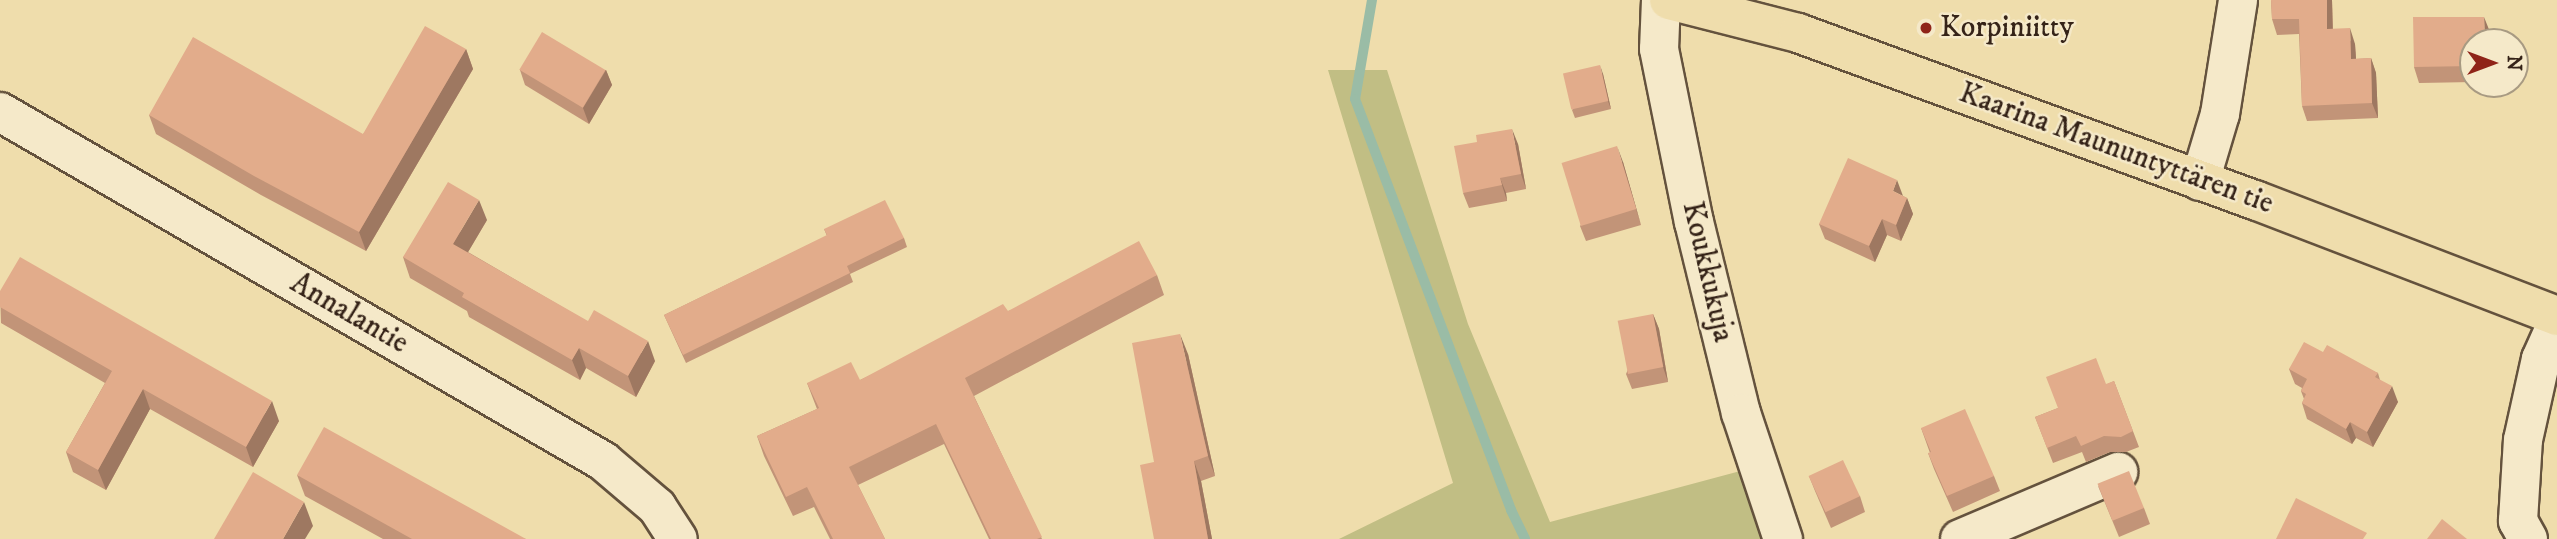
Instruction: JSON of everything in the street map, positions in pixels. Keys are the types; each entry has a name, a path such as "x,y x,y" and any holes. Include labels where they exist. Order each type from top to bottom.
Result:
{"main road":[{"name":"Kaarina Maununtyttären tie","path":"1668,0 1798,33 2557,316"}],"street":[{"name":"Koukkukuja","path":"1661,0 1659,49 1694,222 1741,412 1783,539"},
{"path":"2200,181 2220,114 2238,0"},
{"name":"Annalantie","path":"0,112 603,461 657,507 678,539"},
{"path":"2528,539 2518,521 2523,440 2542,359 2557,323"},
{"path":"1960,539 2118,472"}],"shaded area":[{"path":"1328,70 1387,70 1468,324 1550,522 1759,466 1783,539 1339,539 1453,483"}],"building":[{"path":"2271,0 2327,0 2327,29 2350,28 2351,59 2371,58 2372,103 2302,106 2299,19 2272,19"},
{"path":"2413,17 2484,17 2484,28 2459,28 2459,66 2414,67"},
{"path":"425,26 466,49 359,232 254,176 149,115 193,37 363,134"},
{"path":"542,32 605,70 583,108 519,70"},
{"path":"1600,65 1608,101 1571,110 1563,74"},
{"path":"1512,129 1521,174 1500,178 1502,185 1463,193 1454,146 1477,142 1476,135"},
{"path":"1617,146 1636,209 1581,226 1562,163"},
{"path":"1848,158 1897,180 1893,191 1907,198 1896,225 1882,219 1869,246 1819,224"},
{"path":"448,182 479,200 453,244 588,321 594,310 648,341 628,376 579,348 572,360 462,297 464,293 403,257"},
{"path":"885,200 904,238 847,266 850,273 683,355 664,315 827,235 824,229"},
{"path":"1139,241 1157,275 965,378 1042,537 991,539 936,424 849,467 885,539 833,539 807,487 786,497 757,436 819,408 807,383 851,362 860,380 1003,304 1008,311"},
{"path":"20,257 272,401 246,447 143,389 98,470 66,452 112,371 0,307 0,291"},
{"path":"1653,314 1663,367 1628,374 1618,321"},
{"path":"1180,334 1208,456 1194,461 1208,539 1154,539 1140,465 1154,462 1132,343"},
{"path":"2304,342 2323,352 2327,345 2378,373 2375,377 2392,386 2367,432 2350,422 2346,429 2302,403 2306,394 2301,391 2307,379 2289,369"},
{"path":"2096,358 2106,384 2114,381 2133,431 2121,437 2104,436 2081,446 2076,436 2047,448 2035,417 2058,408 2046,377"},
{"path":"1965,409 1994,476 1947,496 1928,453 1931,452 1921,428"},
{"path":"324,427 526,539 412,539 297,475"},
{"path":"1843,460 1860,496 1825,512 1809,476"},
{"path":"2129,471 2144,508 2112,521 2097,484"},
{"path":"253,472 304,502 283,539 214,539"},
{"path":"2296,498 2367,533 2363,539 2276,539"},
{"path":"2442,519 2467,539 2427,539"}],"waterway":[{"path":"1372,0 1355,99 1511,510 1525,539"}],"place":[{"name":"Korpiniitty","path":"1926,28"}]}
